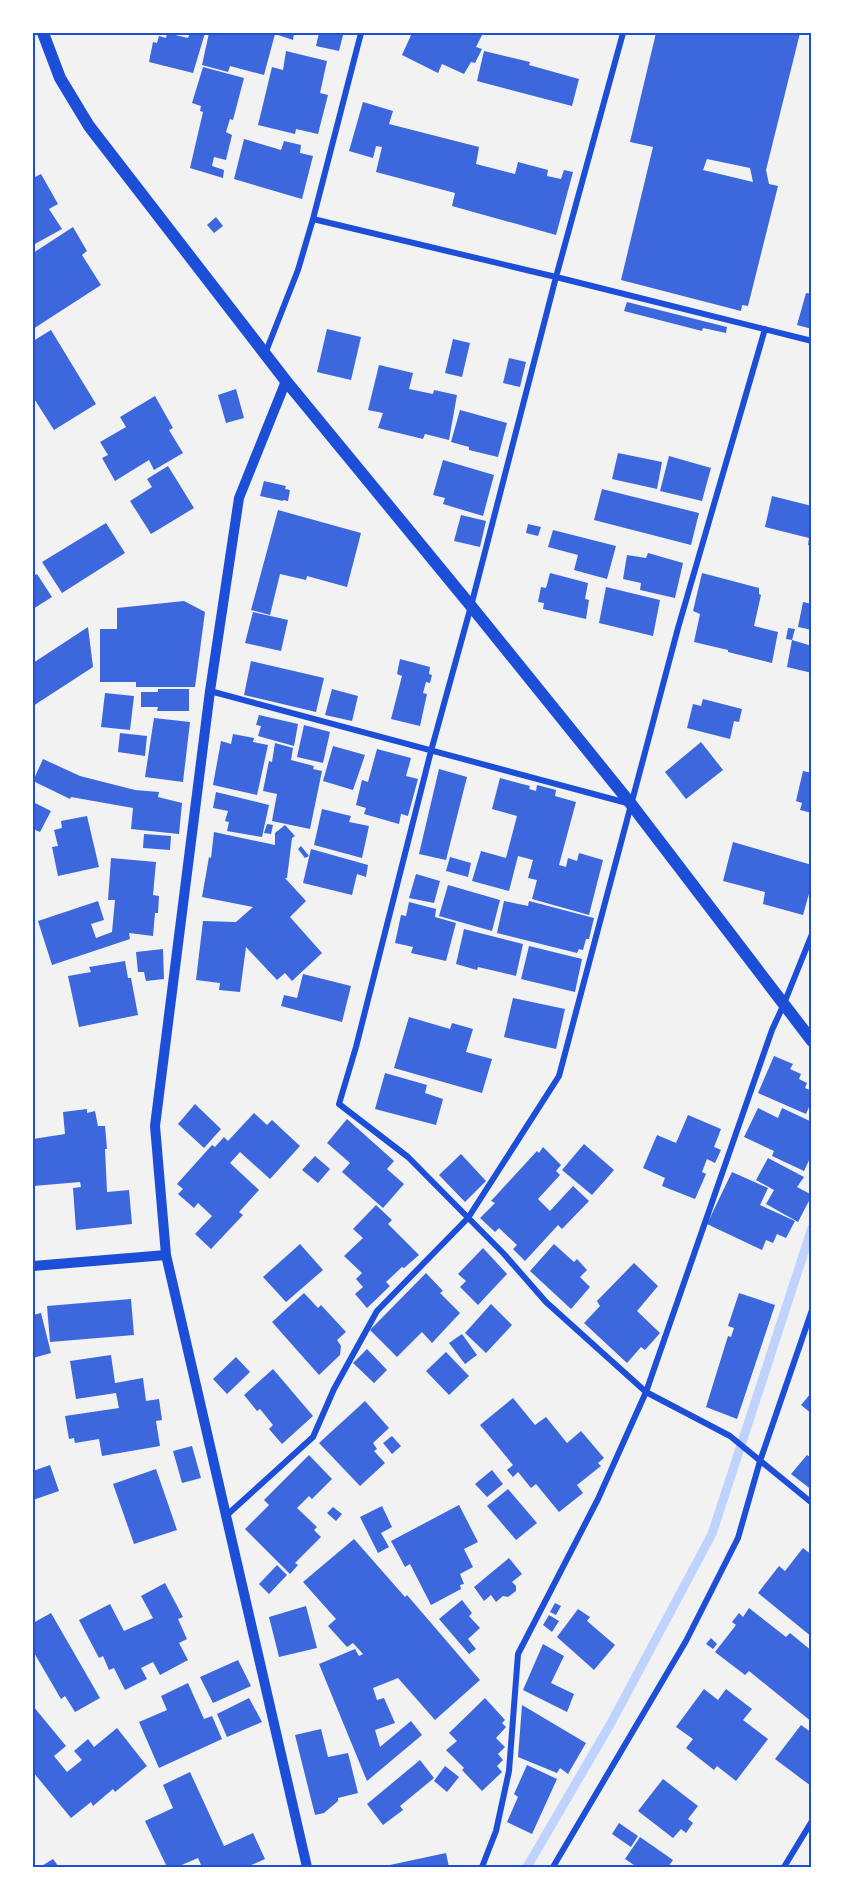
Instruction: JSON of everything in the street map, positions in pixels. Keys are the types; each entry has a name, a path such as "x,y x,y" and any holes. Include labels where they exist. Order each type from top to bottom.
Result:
{"main road":[{"path":"43,33 60,78 89,126 264,354 631,804 783,1006 812,1041"}],"street":[{"path":"264,354 298,270 314,219 361,33"},
{"path":"623,33 556,277 339,1104 408,1157 504,1254 546,1302 646,1392 730,1436 812,1503"},
{"path":"314,219 812,341"},
{"path":"227,1515 313,1437 334,1389 376,1311 468,1218 559,1076 678,628 765,328"},
{"path":"286,381 239,498 210,691 155,1126 166,1255 227,1515 261,1676 307,1867"},
{"path":"210,691 631,804"},
{"path":"482,1867 496,1831 509,1771 518,1654 598,1499 646,1392 768,1041 812,934"},
{"path":"33,1266 166,1255"},
{"path":"553,1867 686,1641 738,1538 760,1461 812,1310"},
{"path":"784,1867 812,1821"}],"building":[{"path":"167,33 188,38 190,33 205,33 193,73 149,62 153,42 157,43 159,36 166,38"},
{"path":"209,33 262,35 263,33 294,33 293,40 275,34 264,75 230,66 228,72 202,65"},
{"path":"319,33 343,35 339,51 316,46"},
{"path":"412,33 483,33 476,47 482,49 475,63 471,62 464,74 442,64 438,73 402,55"},
{"path":"656,33 800,33 766,170 769,184 778,186 748,306 742,305 741,311 621,280 653,147 630,142","holes":["707,159 750,168 753,182 703,170"]},
{"path":"286,51 327,61 320,93 328,95 318,134 296,129 295,134 258,125 272,67 283,70"},
{"path":"484,51 530,62 529,65 579,79 572,106 477,81"},
{"path":"203,67 244,78 233,120 230,119 226,132 232,135 226,160 214,157 212,166 224,170 223,178 190,168 203,112 200,111 201,106 192,103"},
{"path":"363,102 393,111 389,124 479,147 476,164 515,174 518,162 548,170 547,176 561,179 564,170 573,172 556,235 452,206 455,193 376,172 382,147 376,146 373,158 349,151"},
{"path":"244,139 281,150 284,141 301,145 300,153 313,156 302,199 234,179"},
{"path":"41,174 58,204 49,209 62,229 33,245 33,178"},
{"path":"216,217 223,226 214,233 207,225"},
{"path":"73,227 87,251 82,255 101,285 33,329 33,291 35,290 33,287 33,253"},
{"path":"806,293 812,294 812,329 797,325"},
{"path":"627,302 727,327 726,333 703,328 702,331 624,311"},
{"path":"327,329 361,337 351,380 317,372"},
{"path":"51,330 96,404 54,430 33,397 33,341"},
{"path":"453,339 470,343 462,377 445,373"},
{"path":"509,358 526,362 520,387 503,383"},
{"path":"379,365 413,373 409,389 433,394 434,390 457,395 449,440 425,434 423,439 378,428 383,413 368,410"},
{"path":"236,389 244,418 226,423 218,395"},
{"path":"155,396 173,428 169,430 183,453 154,470 149,460 115,481 102,458 108,455 100,442 126,427 120,417"},
{"path":"460,410 507,423 498,457 469,450 469,447 451,442"},
{"path":"618,453 662,462 657,489 612,479"},
{"path":"669,456 711,468 702,501 660,491"},
{"path":"443,460 494,475 483,516 443,504 445,498 433,495"},
{"path":"168,466 194,508 151,534 130,501 152,487 147,479"},
{"path":"264,481 286,486 285,489 290,490 288,501 260,496"},
{"path":"602,489 699,513 691,545 594,520"},
{"path":"772,496 812,506 812,546 808,545 809,538 765,527"},
{"path":"278,510 361,533 347,587 307,576 306,580 280,574 270,615 251,610"},
{"path":"461,515 486,521 480,547 454,541"},
{"path":"106,523 125,553 62,593 42,562"},
{"path":"528,524 541,527 538,536 526,533"},
{"path":"553,530 616,546 607,579 574,570 578,555 548,547"},
{"path":"648,553 683,563 675,598 640,590 641,583 623,579 627,555 646,558"},
{"path":"550,573 588,583 585,599 589,600 586,619 543,609 544,603 538,602 541,587 546,588"},
{"path":"702,573 759,588 761,595 754,626 778,632 772,663 694,642 700,614 693,611"},
{"path":"37,574 52,597 33,609 33,576"},
{"path":"606,587 660,600 653,636 599,623"},
{"path":"184,601 205,612 195,687 136,687 136,682 100,682 100,629 117,629 117,608"},
{"path":"803,602 812,604 812,630 798,627"},
{"path":"253,612 288,620 281,651 245,643"},
{"path":"88,627 93,667 33,706 33,663"},
{"path":"788,628 795,629 792,640 786,639"},
{"path":"792,640 812,646 812,673 787,667"},
{"path":"400,659 430,667 429,674 432,675 430,683 426,682 423,693 427,694 420,726 391,719 402,676 397,674"},
{"path":"251,661 324,678 316,712 244,695"},
{"path":"158,689 189,689 189,711 157,711 158,707 141,707 141,692 158,692"},
{"path":"332,689 358,696 352,721 325,715"},
{"path":"105,693 134,696 130,730 101,727"},
{"path":"703,699 742,709 739,722 734,721 730,739 687,728 693,704 701,706"},
{"path":"259,715 298,724 294,746 258,736 261,726 256,725"},
{"path":"154,718 190,722 183,782 145,777"},
{"path":"304,725 330,732 323,763 297,757"},
{"path":"120,733 147,736 145,756 118,752"},
{"path":"233,734 254,738 253,742 268,745 257,795 213,785 221,741 231,744"},
{"path":"701,742 723,770 686,799 665,772"},
{"path":"275,743 293,748 291,760 314,766 313,769 322,771 310,829 272,821 277,794 263,791"},
{"path":"333,746 365,755 353,790 323,781"},
{"path":"377,749 411,758 406,776 418,779 408,816 401,814 399,824 364,814 366,808 356,805 362,780 368,782"},
{"path":"43,759 80,776 135,790 159,792 158,797 182,803 179,834 131,829 133,808 71,797 70,799 33,781"},
{"path":"439,769 467,777 446,860 419,854"},
{"path":"803,771 812,773 812,813 800,810 802,803 796,801"},
{"path":"500,778 530,786 529,789 536,791 537,785 556,790 555,796 576,802 559,865 566,867 568,858 577,861 579,853 603,860 589,915 532,899 537,880 528,878 533,860 518,856 509,891 472,881 481,851 506,858 517,816 492,809"},
{"path":"216,792 269,805 262,837 227,831 229,822 225,821 228,811 213,808"},
{"path":"33,802 51,811 40,832 33,829"},
{"path":"322,809 351,816 349,822 369,826 362,858 314,845"},
{"path":"87,816 99,867 58,876 52,847 58,846 54,830 62,828 61,821"},
{"path":"267,824 273,825 271,834 264,833"},
{"path":"285,825 295,836 292,838 287,878 285,878 306,901 290,917 322,953 292,981 285,973 277,980 246,947 240,992 219,990 220,983 196,980 203,921 236,922 253,907 202,897 214,832 275,845 275,833"},
{"path":"144,834 171,836 170,850 143,848"},
{"path":"733,842 812,865 812,883 803,915 763,904 765,892 723,881"},
{"path":"301,846 309,856 305,858 298,849"},
{"path":"311,849 368,865 366,877 357,874 352,895 303,883"},
{"path":"450,857 471,863 468,877 446,871"},
{"path":"111,858 156,862 153,895 159,896 153,936 129,933 130,939 52,965 38,921 98,901 104,920 91,924 96,938 112,932 115,900 108,900"},
{"path":"416,874 440,881 434,903 409,898"},
{"path":"448,885 500,900 492,931 439,916"},
{"path":"504,901 528,906 529,901 594,918 589,939 586,939 583,950 579,949 577,953 497,933"},
{"path":"409,902 436,909 435,917 456,923 446,961 411,953 413,947 395,943 401,915 406,916"},
{"path":"464,929 523,944 516,976 456,964"},
{"path":"529,946 582,959 575,992 521,979"},
{"path":"163,949 164,979 146,981 144,972 138,972 136,952"},
{"path":"125,961 128,978 131,978 138,1015 79,1027 68,976 91,972 89,967"},
{"path":"303,974 351,986 342,1022 281,1006 284,995 297,998"},
{"path":"513,998 565,1009 556,1049 504,1037"},
{"path":"409,1017 450,1029 452,1023 473,1029 466,1052 492,1059 482,1093 394,1068"},
{"path":"774,1056 793,1064 790,1069 801,1074 799,1079 807,1083 805,1088 812,1091 812,1100 806,1114 758,1093"},
{"path":"385,1073 427,1085 425,1093 443,1099 436,1125 375,1109"},
{"path":"195,1104 221,1129 204,1148 178,1124"},
{"path":"758,1108 778,1118 782,1108 812,1122 812,1154 804,1171 772,1156 774,1151 744,1137"},
{"path":"87,1109 87,1113 95,1111 98,1126 105,1126 107,1192 129,1190 132,1224 76,1230 73,1188 81,1187 80,1182 33,1186 33,1139 65,1134 63,1112"},
{"path":"254,1113 267,1125 272,1120 300,1146 270,1179 240,1152 230,1163 259,1190 239,1212 243,1215 211,1249 195,1234 212,1216 198,1203 194,1208 178,1194 183,1189 177,1184 212,1145 215,1147 224,1137 228,1141"},
{"path":"688,1115 721,1129 714,1147 721,1150 715,1163 707,1159 702,1172 706,1174 695,1199 662,1186 665,1178 643,1168 657,1135 676,1143"},
{"path":"347,1119 394,1161 387,1169 404,1184 383,1208 342,1172 350,1163 327,1143"},
{"path":"584,1144 614,1170 592,1195 562,1170"},
{"path":"543,1147 561,1165 556,1171 560,1175 538,1199 550,1211 573,1186 589,1201 562,1229 558,1225 525,1261 513,1249 517,1245 499,1228 495,1232 480,1218 495,1203 491,1201"},
{"path":"461,1154 486,1181 465,1202 439,1175"},
{"path":"315,1156 330,1169 318,1183 302,1170"},
{"path":"768,1158 804,1177 797,1187 812,1195 798,1222 766,1204 774,1190 756,1180"},
{"path":"732,1172 768,1188 760,1205 795,1221 786,1238 777,1234 773,1243 766,1240 762,1250 707,1224"},
{"path":"376,1205 392,1220 388,1224 419,1255 386,1282 390,1286 367,1308 355,1294 363,1287 356,1279 362,1273 344,1256 363,1238 353,1229"},
{"path":"300,1244 323,1270 286,1302 263,1277"},
{"path":"554,1244 574,1262 577,1259 587,1270 580,1277 590,1287 571,1309 530,1271"},
{"path":"483,1248 507,1274 478,1305 460,1287 466,1281 458,1274"},
{"path":"634,1263 658,1286 637,1311 660,1333 645,1350 641,1347 627,1363 584,1323 600,1306 597,1301"},
{"path":"426,1273 443,1291 440,1293 460,1313 432,1343 422,1332 397,1357 370,1330"},
{"path":"304,1293 318,1308 321,1305 346,1332 337,1340 341,1346 340,1355 319,1375 272,1322"},
{"path":"739,1293 775,1305 737,1419 706,1407 728,1336 731,1337 734,1328 728,1326"},
{"path":"131,1299 134,1335 50,1342 47,1306"},
{"path":"491,1304 512,1325 486,1353 465,1333"},
{"path":"41,1313 51,1353 33,1358 33,1315"},
{"path":"462,1334 477,1355 465,1364 449,1343"},
{"path":"367,1349 387,1370 374,1383 353,1363"},
{"path":"446,1352 469,1376 449,1395 426,1371"},
{"path":"111,1355 115,1383 143,1378 146,1401 159,1399 162,1420 156,1421 160,1446 102,1456 99,1439 75,1443 74,1438 69,1439 65,1416 119,1408 116,1393 76,1399 70,1361"},
{"path":"236,1357 250,1372 227,1394 213,1379"},
{"path":"273,1369 313,1416 282,1444 269,1429 273,1425 244,1395"},
{"path":"812,1392 812,1414 801,1405"},
{"path":"513,1398 535,1425 546,1417 567,1443 581,1431 604,1458 598,1463 601,1466 577,1485 583,1493 559,1512 536,1484 531,1488 518,1472 513,1477 507,1470 513,1465 480,1425"},
{"path":"365,1401 389,1428 373,1443 377,1449 374,1451 385,1463 360,1486 319,1443"},
{"path":"392,1436 401,1446 392,1454 383,1443"},
{"path":"192,1446 201,1478 182,1483 173,1451"},
{"path":"309,1455 332,1479 312,1499 309,1496 297,1508 317,1527 314,1530 321,1537 295,1563 298,1565 290,1574 245,1529 269,1505 264,1500"},
{"path":"807,1455 810,1457 812,1455 812,1490 791,1474"},
{"path":"50,1465 59,1491 33,1500 33,1471"},
{"path":"156,1469 177,1530 134,1544 113,1484"},
{"path":"492,1470 503,1484 487,1497 475,1484"},
{"path":"508,1489 537,1523 516,1540 487,1506"},
{"path":"459,1505 478,1542 464,1549 473,1567 460,1574 464,1584 460,1585 461,1589 431,1605 410,1564 405,1567 391,1541"},
{"path":"382,1506 392,1527 381,1533 389,1547 378,1553 360,1517"},
{"path":"333,1507 342,1514 336,1521 327,1513"},
{"path":"354,1539 405,1597 407,1595 480,1680 435,1720 398,1678 373,1688 377,1700 384,1698 395,1723 375,1730 380,1747 411,1721 422,1735 367,1781 319,1664 355,1649 359,1656 363,1654 353,1643 347,1647 328,1626 336,1619 303,1582"},
{"path":"803,1548 812,1555 812,1637 758,1593 779,1566 785,1571"},
{"path":"509,1558 522,1574 512,1582 516,1586 516,1591 508,1597 503,1596 496,1602 491,1595 484,1601 474,1587"},
{"path":"277,1565 287,1575 269,1594 259,1584"},
{"path":"165,1583 183,1617 178,1619 187,1639 179,1643 188,1660 160,1675 153,1662 141,1668 147,1679 125,1690 114,1668 109,1670 103,1656 99,1658 79,1620 110,1604 124,1631 153,1618 141,1596"},
{"path":"462,1600 472,1613 469,1616 480,1628 468,1639 476,1649 469,1654 439,1619"},
{"path":"555,1603 561,1606 556,1615 550,1612"},
{"path":"306,1606 317,1648 279,1657 269,1617"},
{"path":"749,1608 786,1637 790,1633 812,1651 812,1722 749,1671 745,1675 715,1652 736,1625 732,1622 739,1613 743,1617"},
{"path":"578,1609 590,1617 587,1621 615,1645 594,1670 557,1637"},
{"path":"51,1613 100,1698 75,1712 65,1696 61,1699 33,1651 33,1623"},
{"path":"549,1615 559,1621 552,1632 543,1625"},
{"path":"711,1638 717,1644 713,1649 706,1644"},
{"path":"543,1644 564,1656 551,1683 574,1694 567,1712 523,1690"},
{"path":"238,1660 251,1686 213,1703 200,1677"},
{"path":"188,1683 204,1719 212,1716 222,1739 159,1768 139,1722 167,1710 161,1696"},
{"path":"704,1689 718,1700 726,1689 752,1709 743,1720 768,1739 736,1781 717,1766 714,1770 686,1748 693,1739 676,1727"},
{"path":"249,1698 262,1722 227,1737 217,1714"},
{"path":"485,1698 505,1720 502,1723 506,1727 496,1738 505,1747 498,1754 503,1760 497,1766 502,1772 482,1791 446,1750 457,1741 449,1733"},
{"path":"522,1705 586,1743 568,1774 560,1768 557,1773 518,1757"},
{"path":"33,1706 66,1746 54,1756 67,1772 82,1760 74,1751 88,1739 94,1747 117,1728 147,1766 115,1792 113,1789 93,1806 91,1802 71,1818 33,1772"},
{"path":"801,1725 812,1733 811,1786 775,1759"},
{"path":"321,1729 328,1757 348,1753 358,1793 338,1798 338,1801 324,1813 315,1815 295,1735"},
{"path":"420,1760 434,1778 400,1806 403,1810 383,1825 367,1804"},
{"path":"527,1765 557,1779 532,1834 507,1822 518,1797 514,1794"},
{"path":"445,1766 459,1777 447,1792 434,1781"},
{"path":"190,1772 224,1846 253,1833 265,1859 247,1867 202,1867 198,1858 177,1867 167,1867 145,1821 173,1808 163,1785"},
{"path":"663,1779 698,1806 688,1819 693,1823 686,1833 681,1829 673,1838 638,1811"},
{"path":"619,1823 638,1836 631,1847 612,1834"},
{"path":"640,1837 673,1860 668,1867 637,1867 625,1859"},
{"path":"446,1853 449,1867 385,1867 385,1866"},
{"path":"53,1859 59,1867 40,1867"}],"waterway":[{"path":"527,1867 611,1723 712,1534 812,1228"}]}
